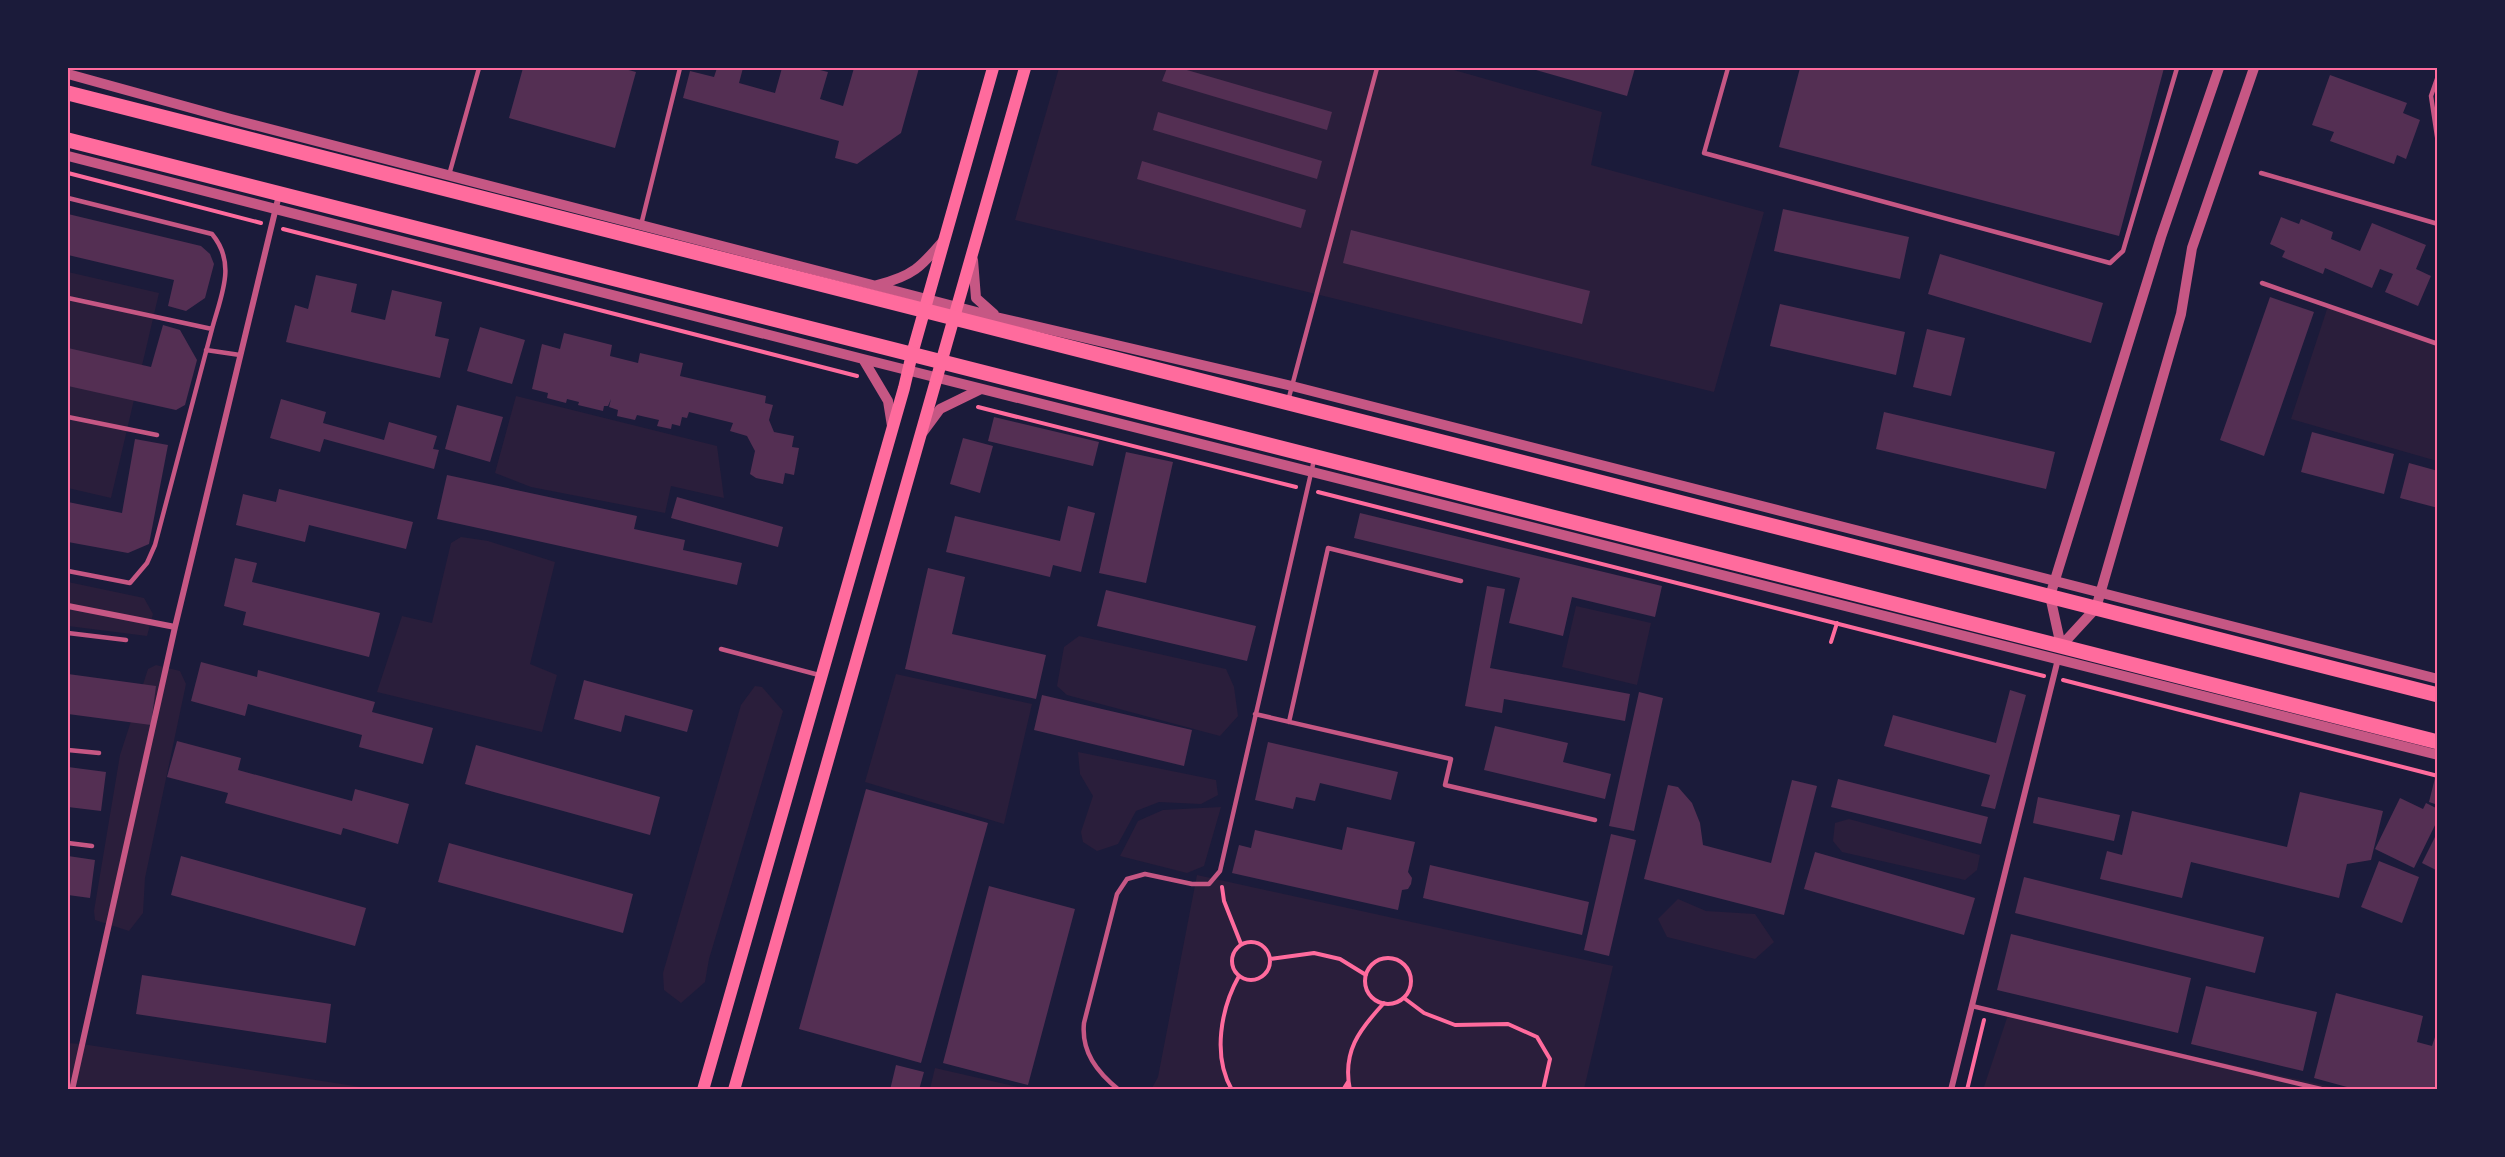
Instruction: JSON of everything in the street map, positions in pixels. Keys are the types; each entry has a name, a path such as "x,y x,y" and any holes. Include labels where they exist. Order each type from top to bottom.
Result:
{"main road":[{"path":"704,1089 993,68"},
{"path":"734,1089 1025,68"},
{"path":"68,93 957,312 1287,402 2052,589 2438,694"},
{"path":"68,140 278,201 912,354 1313,463 2059,653 2438,742"}],"street":[{"path":"1951,1089 2054,678 2059,653 2052,589 2161,237 2219,68"},
{"path":"2059,653 2098,601 2181,314 2192,248 2254,68"},
{"path":"68,74 874,285 926,305"},
{"path":"68,156 278,201 938,378 1313,463"},
{"path":"72,1089 175,627 278,201"},
{"path":"874,285 901,279 921,267 944,240"},
{"path":"973,253 976,298 996,317"},
{"path":"957,312 996,317 1292,386 2052,589"},
{"path":"863,359 888,401 892,430"},
{"path":"921,435 940,408 981,388"},
{"path":"2098,601 2438,679"},
{"path":"68,606 175,627"},
{"path":"2059,653 2438,755"}],"lane":[{"path":"449,175 479,68"},
{"path":"641,225 680,68"},
{"path":"1287,402 1377,68"},
{"path":"1728,68 1704,153 2110,263 2123,251 2177,68"},
{"path":"2438,76 2431,96 2438,143"},
{"path":"2261,173 2438,224"},
{"path":"68,198 212,234 223,246 227,270 155,545 147,562 130,583 68,571"},
{"path":"2262,283 2438,344"},
{"path":"68,298 212,329"},
{"path":"206,350 240,355"},
{"path":"68,417 157,435"},
{"path":"1119,1089 1101,1075 1082,1041 1084,1023 1117,894 1127,879 1145,874 1192,884 1209,884 1220,871 1313,463"},
{"path":"1289,722 1328,548 1461,581"},
{"path":"68,633 126,640"},
{"path":"721,649 822,675"},
{"path":"1255,714 1451,759 1445,785 1595,820"},
{"path":"68,750 99,753"},
{"path":"68,843 92,846"},
{"path":"1972,1006 2325,1089"}],"path":[{"path":"68,173 878,381"},
{"path":"954,401 2438,776"},
{"path":"1831,642 1837,623"},
{"path":"1220,871 1224,901 1241,944"},
{"path":"1254,941 1267,950 1270,959 1267,971 1257,979 1251,980 1239,976 1231,959 1241,944 1254,941"},
{"path":"1270,959 1314,953 1340,959 1366,975"},
{"path":"1389,958 1403,963 1411,976 1409,992 1404,998 1398,1002 1384,1003 1377,1000 1367,990 1366,975 1369,968 1381,959 1389,958"},
{"path":"1232,1089 1222,1069 1222,1023 1230,993 1239,976"},
{"path":"1404,998 1424,1013 1455,1025 1508,1024 1537,1037 1550,1059 1543,1089"},
{"path":"1350,1089 1347,1064 1352,1048 1360,1031 1384,1003"},
{"path":"1967,1089 1986,1010"},
{"path":"1343,1089 1349,1082"}],"shaded area":[{"path":"1059,68 1447,68 1602,112 1591,165 1764,212 1714,392 1015,220"},
{"path":"68,272 159,293 111,498 68,488"},
{"path":"2328,306 2437,344 2437,461 2291,419"},
{"path":"516,396 717,446 724,498 671,486 665,513 531,487 495,473"},
{"path":"461,537 488,541 555,562 530,664 557,675 542,732 377,692 402,616 432,623 451,543"},
{"path":"68,582 144,598 153,614 147,636 68,626"},
{"path":"1576,606 1651,623 1637,685 1562,667"},
{"path":"1079,636 1226,669 1234,687 1238,716 1220,736 1067,695 1057,686 1064,647"},
{"path":"156,665 180,671 186,684 145,878 143,913 129,931 95,920 94,911 120,755 148,669"},
{"path":"896,674 1032,704 1004,824 865,782"},
{"path":"755,686 762,687 783,711 709,959 705,982 681,1003 664,990 663,973 741,705"},
{"path":"1078,752 1216,780 1218,795 1201,804 1159,802 1136,811 1118,844 1097,851 1083,842 1081,832 1093,796 1080,774"},
{"path":"1221,807 1204,866 1187,873 1120,856 1138,821 1163,810"},
{"path":"1849,819 1980,855 1977,870 1965,880 1842,852 1833,841 1835,823"},
{"path":"1197,875 1613,966 1584,1089 1151,1090 1158,1077"},
{"path":"1678,899 1706,911 1755,914 1774,942 1755,959 1667,937 1658,919"},
{"path":"2008,1015 2341,1089 1983,1090"},
{"path":"68,1043 82,1044 374,1089 68,1089"},
{"path":"935,1068 1027,1089 930,1089"}],"building":[{"path":"523,68 621,68 636,72 615,148 509,118"},
{"path":"717,68 743,68 739,83 775,93 782,68 812,68 828,72 820,99 843,106 854,68 919,68 901,133 857,164 835,158 839,141 683,98 690,71 714,77"},
{"path":"1167,68 1180,68 1332,112 1327,130 1162,81"},
{"path":"1529,68 1635,68 1627,96"},
{"path":"1800,68 2164,68 2119,236 1779,147"},
{"path":"2330,75 2407,103 2403,113 2420,120 2406,159 2397,155 2394,164 2330,141 2334,132 2312,125"},
{"path":"1158,112 1322,161 1317,179 1153,130"},
{"path":"1142,161 1306,210 1301,228 1137,179"},
{"path":"1783,209 1909,237 1900,279 1774,251"},
{"path":"68,214 201,246 210,254 214,264 205,298 186,311 168,306 174,280 68,255"},
{"path":"2281,217 2299,224 2301,219 2333,232 2331,239 2360,251 2372,223 2426,245 2416,269 2431,276 2418,306 2385,292 2393,274 2380,269 2372,288 2325,268 2323,274 2282,257 2285,251 2270,244"},
{"path":"1351,230 1590,291 1582,324 1343,263"},
{"path":"1940,254 2103,303 2091,343 1928,294"},
{"path":"316,275 357,284 351,312 385,320 392,290 442,302 435,336 449,339 440,378 286,342 295,305 308,309"},
{"path":"2270,297 2314,312 2264,456 2220,440"},
{"path":"1780,304 1905,332 1896,375 1770,346"},
{"path":"163,325 180,330 197,360 185,405 176,410 68,386 68,348 151,367"},
{"path":"480,327 525,340 512,384 467,371"},
{"path":"1927,329 1965,338 1951,396 1913,387"},
{"path":"564,333 612,345 610,356 638,363 640,353 683,363 680,376 766,396 765,403 773,405 769,420 774,432 794,436 792,447 799,448 794,475 785,473 783,484 756,478 750,474 755,451 747,436 730,431 733,423 689,412 687,418 682,417 680,426 672,424 671,429 657,426 659,420 637,415 635,420 617,416 618,410 609,407 611,399 608,406 604,406 603,411 578,405 579,402 567,399 566,403 547,398 548,393 532,389 542,344 560,349"},
{"path":"281,399 326,412 323,423 384,440 389,422 437,436 433,449 439,450 434,469 324,439 320,452 270,438"},
{"path":"457,405 503,417 490,462 445,449"},
{"path":"1884,412 2055,452 2046,489 1876,449"},
{"path":"994,417 1099,442 1093,466 988,441"},
{"path":"2312,432 2394,454 2384,494 2301,472"},
{"path":"963,438 993,446 980,493 950,484"},
{"path":"135,439 168,445 149,544 128,553 68,542 68,502 122,513"},
{"path":"1126,452 1173,462 1146,583 1099,573"},
{"path":"2409,463 2438,471 2438,508 2400,498"},
{"path":"447,475 637,516 634,529 685,540 683,550 742,563 737,585 437,519"},
{"path":"279,489 413,522 406,549 309,525 305,542 236,525 243,494 276,502"},
{"path":"677,497 783,527 778,547 671,518"},
{"path":"1068,506 1095,513 1081,572 1053,565 1050,577 946,552 955,516 1060,541"},
{"path":"1360,513 1662,586 1655,617 1572,597 1563,636 1509,623 1520,578 1354,538"},
{"path":"235,558 257,563 252,582 380,613 369,657 243,625 246,612 224,606"},
{"path":"928,568 965,577 952,634 1046,655 1036,699 905,669"},
{"path":"1487,586 1505,589 1490,668 1630,694 1625,721 1504,699 1502,713 1465,706"},
{"path":"1106,590 1256,626 1247,661 1097,626"},
{"path":"201,662 257,677 258,670 375,702 372,712 433,728 423,764 359,747 362,735 248,704 245,716 191,701"},
{"path":"68,674 156,686 151,725 68,714"},
{"path":"584,680 693,710 687,732 625,715 621,732 574,719"},
{"path":"2010,690 2026,695 1995,809 1981,806 1990,775 1884,746 1893,715 1996,743"},
{"path":"1639,692 1663,698 1634,831 1609,826"},
{"path":"1042,695 1192,730 1184,766 1034,730"},
{"path":"1495,726 1568,743 1563,762 1611,774 1605,799 1484,770"},
{"path":"177,741 241,758 238,770 352,801 355,789 409,804 398,844 343,828 341,835 225,803 228,793 167,777"},
{"path":"1268,742 1398,772 1391,800 1320,783 1315,801 1296,797 1293,809 1255,800"},
{"path":"476,745 660,797 650,835 465,784"},
{"path":"68,767 106,772 101,811 68,807"},
{"path":"2435,778 2438,779 2438,805 2429,802"},
{"path":"1838,779 1988,817 1981,844 1831,807"},
{"path":"1792,780 1817,786 1784,915 1644,879 1668,785 1678,787 1692,803 1700,823 1703,845 1771,863"},
{"path":"866,789 988,823 921,1063 799,1029"},
{"path":"2300,792 2383,811 2371,860 2347,864 2339,898 2191,862 2182,898 2100,879 2107,851 2122,855 2132,811 2287,847"},
{"path":"2038,797 2120,815 2114,841 2033,823"},
{"path":"2400,798 2423,809 2426,803 2438,809 2438,819 2414,868 2375,849"},
{"path":"1347,827 1415,842 1408,872 1412,878 1411,884 1408,889 1402,890 1398,910 1232,873 1239,845 1251,848 1255,830 1342,850"},
{"path":"2438,831 2438,871 2422,863"},
{"path":"1611,834 1636,840 1609,956 1584,950"},
{"path":"449,843 633,894 623,933 438,882"},
{"path":"1815,852 1975,898 1964,935 1804,889"},
{"path":"68,856 95,860 90,898 68,895"},
{"path":"181,856 366,908 355,946 171,895"},
{"path":"2379,861 2419,877 2402,923 2361,907"},
{"path":"1430,865 1589,902 1582,935 1423,898"},
{"path":"2024,877 2264,937 2255,973 2015,913"},
{"path":"989,886 1075,909 1028,1085 943,1063"},
{"path":"2011,934 2191,978 2178,1033 1997,990"},
{"path":"142,975 331,1004 326,1043 136,1014"},
{"path":"2206,986 2317,1012 2303,1071 2191,1044"},
{"path":"2336,993 2423,1016 2417,1042 2432,1046 2438,1028 2438,1077 2434,1090 2358,1090 2314,1078"},
{"path":"896,1065 924,1072 919,1090 890,1090"}]}
